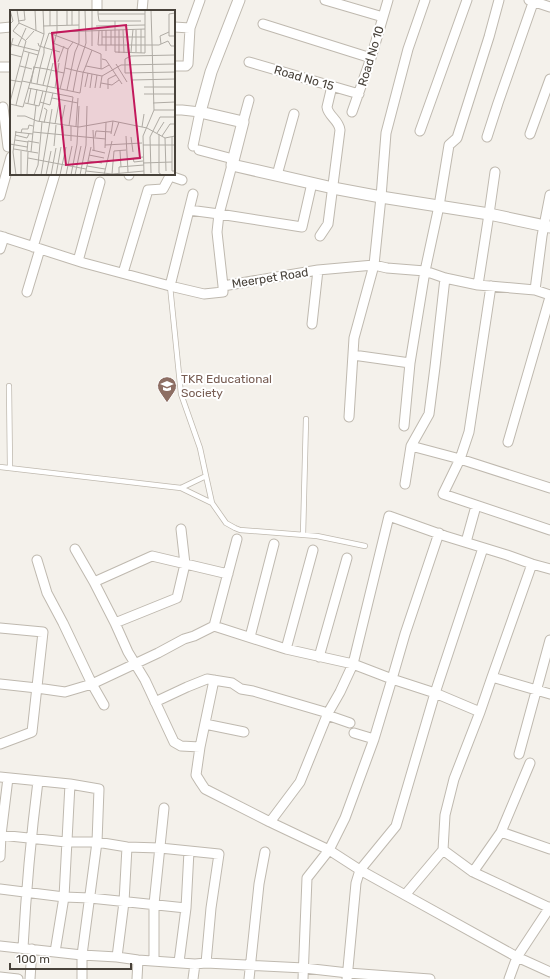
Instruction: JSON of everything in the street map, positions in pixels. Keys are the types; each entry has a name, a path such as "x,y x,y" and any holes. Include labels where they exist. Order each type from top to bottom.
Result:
{"street":[{"path":"142,10 143,0"},
{"path":"175,66 186,66 188,64 190,28 200,0"},
{"path":"239,0 211,72 200,112 196,148 233,162 333,188 489,214 547,226"},
{"path":"325,0 383,17"},
{"name":"Road No 10","path":"352,112 371,58 388,0"},
{"path":"349,417 354,338 374,265 386,133 408,49 426,0"},
{"path":"420,130 467,0"},
{"path":"404,426 410,363 425,271 439,206 449,145 457,138 500,0"},
{"path":"487,137 532,0 550,7"},
{"path":"263,24 371,58"},
{"path":"175,27 190,28"},
{"name":"Road No 15","path":"249,62 359,94"},
{"path":"0,66 10,67"},
{"path":"530,134 550,79"},
{"path":"320,236 328,224 340,130 338,123 327,110 332,86"},
{"path":"223,286 216,232 219,214 249,100"},
{"path":"5,108 8,147"},
{"path":"175,110 200,112 243,122"},
{"path":"277,174 294,114"},
{"path":"0,196 10,161"},
{"path":"478,285 495,172"},
{"path":"27,292 55,175"},
{"path":"123,273 148,190 163,189 170,175 182,180"},
{"path":"78,261 100,182"},
{"path":"189,210 302,227 312,183"},
{"path":"170,286 194,194"},
{"path":"536,290 547,226 550,195"},
{"path":"0,249 2,237"},
{"name":"Meerpet Road","path":"2,237 78,261 204,294 223,292 223,286 318,270 374,265 387,268 425,271 444,278 478,285 536,290 550,296"},
{"path":"312,324 318,270"},
{"path":"405,484 411,446 429,414 444,278"},
{"path":"492,286 469,432 460,459 443,494 550,530"},
{"path":"508,442 550,296"},
{"path":"353,355 410,363"},
{"path":"411,446 460,459 550,488"},
{"path":"466,542 476,506"},
{"path":"270,822 300,782 327,714 340,692 353,664 389,516 550,569"},
{"path":"115,623 177,598 185,564 181,528"},
{"path":"303,979 307,878 329,850 344,818 374,739 405,634 439,533"},
{"path":"214,626 237,539"},
{"path":"250,637 274,544"},
{"path":"347,976 356,883 360,870 396,826 435,693 483,548"},
{"path":"75,549 94,582 134,664 145,680 174,742 181,746 200,747"},
{"path":"286,649 313,550"},
{"path":"94,582 152,556 228,574"},
{"path":"319,657 347,558"},
{"path":"37,560 47,593 104,705"},
{"path":"405,895 443,850 446,815 454,779 480,712 532,564"},
{"path":"0,684 65,692 92,684 214,626 286,649 353,664 435,693 480,712"},
{"path":"0,628 43,632 32,732 0,744"},
{"path":"519,754 550,640"},
{"path":"492,677 550,694"},
{"path":"155,702 187,686 208,679 232,683 241,689 253,691 327,714 350,723"},
{"path":"214,680 204,724 196,776 200,784 205,789 329,850 360,870 517,957 550,972"},
{"path":"204,724 244,732"},
{"path":"354,733 374,739"},
{"path":"473,872 501,832 530,764"},
{"path":"0,857 4,778 38,780 99,789 96,842 82,955 82,979"},
{"path":"30,979 27,949 26,892 38,780"},
{"path":"55,952 64,896 70,784"},
{"path":"154,961 154,904 164,808"},
{"path":"501,832 550,847"},
{"path":"1,835 66,842 96,842 127,847 160,848 219,854 211,908 206,963"},
{"path":"117,956 124,902 127,847"},
{"path":"443,850 473,872 550,908 517,957 509,979"},
{"path":"179,962 186,908 189,851"},
{"path":"249,979 259,884 265,852"},
{"path":"0,889 186,908"},
{"path":"0,946 82,955 117,956 138,960 194,964 206,963 304,968 347,976 430,979"},
{"path":"138,960 138,979"},
{"path":"193,979 194,964"},
{"path":"0,977 18,979"}],"lane":[{"path":"170,286 181,394 200,448 212,503 226,523 240,530 317,536 365,546"},
{"path":"9,386 10,468"},
{"path":"303,535 306,419"},
{"path":"0,467 181,488 212,503"},
{"path":"181,488 206,476"}],"place":[{"name":"TKR Educational Society","path":"167,403"}]}
